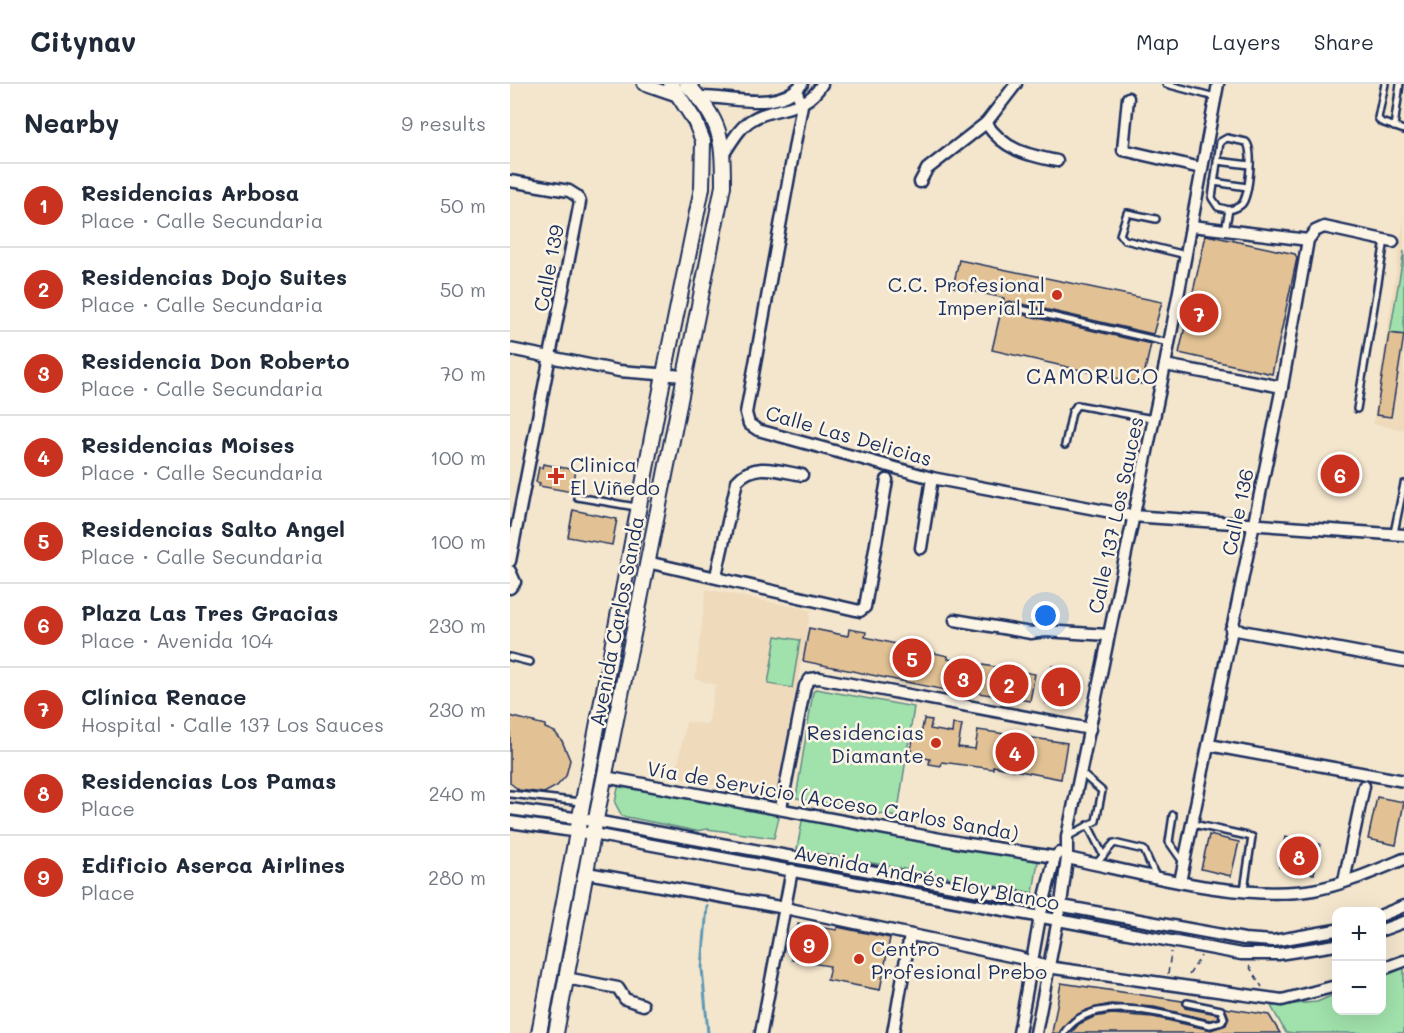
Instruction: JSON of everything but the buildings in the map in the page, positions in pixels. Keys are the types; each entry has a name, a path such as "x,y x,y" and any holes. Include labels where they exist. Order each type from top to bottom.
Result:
{"street":[{"path":"644,84 681,97"},
{"name":"Avenida Carlos Sanda","path":"539,1033 663,374 702,188 703,141 695,121 671,84"},
{"name":"Avenida Carlos Sanda","path":"556,1033 594,828 723,186 723,155 714,117 687,84"},
{"path":"723,155 735,136 751,120 768,113 802,105 822,84"},
{"path":"920,182 927,170 986,123 1016,84"},
{"name":"Calle 137 Los Sauces","path":"1066,842 1165,365 1218,84"},
{"path":"699,97 762,101 781,98 799,87 802,105"},
{"path":"1128,98 1123,150 1201,168"},
{"name":"Calle Las Delicias","path":"802,105 746,413 749,424 758,430 932,478 1132,516 1252,526 1399,534"},
{"path":"986,123 1004,144 1014,150 1057,161"},
{"name":"Calle 139","path":"510,181 569,191 577,196 580,202 510,561"},
{"path":"1192,226 1308,240 1315,231 1324,227 1389,241"},
{"name":"Calle 136","path":"1180,882 1282,387 1308,240"},
{"path":"510,348 619,371 684,376"},
{"path":"1165,365 1282,387"},
{"path":"716,576 737,481 745,472 755,467 802,475"},
{"path":"921,548 932,478"},
{"path":"647,562 716,576 860,611 865,607 886,480"},
{"path":"510,571 515,582 510,588"},
{"path":"956,620 1031,633 1045,631 1108,635"},
{"path":"1231,630 1404,661"},
{"path":"781,808 806,686 810,679 819,678 1089,729"},
{"path":"1209,746 1404,781"},
{"name":"Vía de Servicio (Acceso Carlos Sanda)","path":"605,777 962,843 1055,857"},
{"path":"1344,881 1364,786"},
{"name":"Avenida Andrés Eloy Blanco","path":"510,809 579,826"},
{"name":"Avenida Andrés Eloy Blanco","path":"510,822 594,828 1044,901 1244,939 1273,940 1332,931"},
{"name":"Avenida Andrés Eloy Blanco","path":"594,828 792,870 1241,954 1278,954 1332,946"},
{"path":"1020,1033 1040,917 1055,857 1066,842"},
{"path":"1036,1033 1061,904 1067,858 1066,842"},
{"path":"1067,858 1100,860 1180,882 1269,893 1314,890 1404,859"},
{"path":"761,1033 792,870"},
{"path":"587,873 785,908 1033,962 1047,967 1282,1000 1332,987"},
{"path":"1386,913 1404,906"},
{"path":"1386,929 1404,922"},
{"path":"893,1033 910,935"},
{"path":"1386,968 1404,961"},
{"path":"566,978 618,988 625,999 643,1005"}],"lane":[{"path":"1166,84 1215,97"},
{"path":"1385,84 1378,118 1404,130"},
{"path":"1394,127 1400,84"},
{"path":"1227,138 1250,145 1250,165 1242,203 1229,210 1215,204 1212,198 1220,142 1227,138"},
{"path":"1217,161 1250,165"},
{"path":"1214,182 1247,186"},
{"path":"1225,231 1229,210"},
{"path":"1156,219 1127,213 1120,235 1125,240 1186,255"},
{"path":"1357,409 1389,241"},
{"path":"1008,306 1169,343"},
{"path":"1065,445 1072,412 1077,405 1153,419"},
{"path":"1399,534 1404,484"},
{"path":"577,497 638,507"},
{"path":"510,657 530,662"},
{"path":"1066,842 1096,821 1102,791 1080,773"},
{"path":"510,794 583,802"},
{"path":"1173,815 1169,842 1184,863"},
{"path":"1192,824 1252,837 1245,890"},
{"path":"1088,825 1100,860"},
{"path":"1100,860 1113,843 1144,850 1156,877"},
{"path":"1064,1033 1079,1019 1101,1011 1123,1008 1210,1024 1222,1022 1224,1017 1221,1010 1187,1003"}],"path":[{"path":"1166,984 1172,941"},
{"path":"1182,986 1206,947"},
{"path":"1241,954 1268,998"}],"shaded area":[{"path":"1404,216 1404,430 1373,424"},
{"path":"706,589 811,610 778,786 768,796 675,777 686,722 708,724 715,685 695,679"}],"green space":[{"path":"1404,251 1404,335 1390,333"},
{"path":"776,636 800,640 792,688 768,684"},
{"path":"816,689 914,707 897,817 796,798 813,692"},
{"path":"619,783 780,813 774,838 707,829 696,831 622,816 615,803"},
{"path":"803,816 1038,861 1033,893 797,849"},
{"path":"1404,968 1404,1033 1286,1033 1271,1006 1317,1002 1332,996 1332,1015 1386,1015 1386,975"}],"waterway":[{"path":"707,906 702,968 708,1033"}],"place":[{"name":"C.C. Profesional Imperial II","path":"1057,295"},
{"name":"Clínica Renace","path":"1199,313"},
{"name":"Plaza Las Tres Gracias","path":"1340,474"},
{"name":"Clinica El Viñedo","path":"556,476"},
{"name":"Residencias Salto Angel","path":"912,658"},
{"name":"Residencia Don Roberto","path":"963,678"},
{"name":"Residencias Dojo Suites","path":"1009,684"},
{"name":"Residencias Arbosa","path":"1061,687"},
{"name":"Residencias Diamante","path":"936,743"},
{"name":"Residencias Moises","path":"1015,752"},
{"name":"Residencias Los Pamas","path":"1299,856"},
{"name":"Edificio Aserca Airlines","path":"809,944"},
{"name":"Centro Profesional Prebo","path":"859,959"}],"district":[{"name":"CAMORUCO","path":"1093,375"}]}
